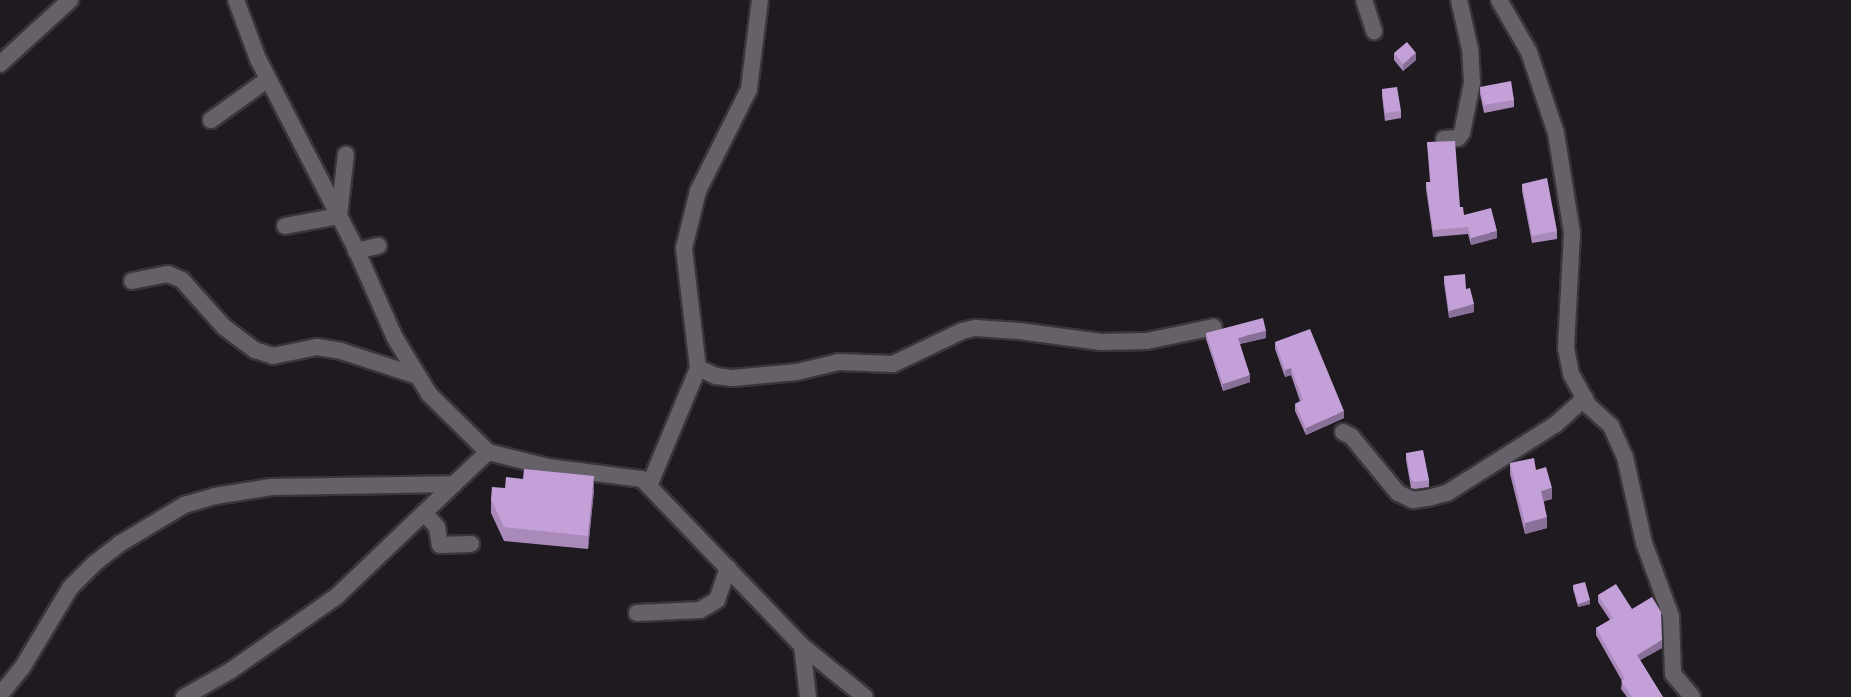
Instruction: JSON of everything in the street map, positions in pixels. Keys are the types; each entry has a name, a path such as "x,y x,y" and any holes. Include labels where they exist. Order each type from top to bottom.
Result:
{"street":[{"path":"0,64 70,0"},
{"path":"236,0 268,79 339,216 395,338 429,394 488,452 548,466 642,479 802,646 865,697"},
{"path":"649,486 698,368 684,248 698,191 749,89 760,0"},
{"path":"1365,0 1374,31"},
{"path":"1444,139 1458,138 1462,133 1472,83 1470,49 1459,0"},
{"path":"1499,0 1529,52 1556,134 1572,233 1566,348 1571,374 1585,398 1611,426 1625,457 1644,543 1671,616 1673,674 1692,697"},
{"path":"211,120 268,79"},
{"path":"339,216 346,154"},
{"path":"285,226 339,216"},
{"path":"356,251 378,246"},
{"path":"132,281 168,274 182,280 224,327 255,350 273,356 317,347 341,351 418,376"},
{"path":"698,368 716,376 733,378 797,372 839,362 893,364 962,331 975,328 1019,331 1101,342 1147,341 1214,327"},
{"path":"1344,432 1351,436 1398,493 1413,500 1428,498 1447,493 1556,424 1585,398"},
{"path":"184,697 230,671 337,597 488,452"},
{"path":"0,695 22,668 70,588 95,563 121,543 184,505 215,496 271,487 454,484"},
{"path":"424,513 437,527 440,545 471,544"},
{"path":"637,613 700,610 717,600 728,568"},
{"path":"802,646 808,697"}],"building":[{"path":"1407,42 1416,53 1403,64 1394,53"},
{"path":"1511,81 1514,100 1484,105 1480,87"},
{"path":"1397,87 1401,111 1385,113 1382,89"},
{"path":"1455,141 1460,207 1463,207 1464,215 1491,208 1497,231 1471,238 1468,227 1433,230 1426,182 1431,182 1427,142"},
{"path":"1547,178 1557,231 1532,236 1522,184"},
{"path":"1465,274 1466,289 1470,288 1474,304 1449,311 1444,276"},
{"path":"1263,318 1266,331 1238,338 1250,375 1223,384 1206,333"},
{"path":"1310,329 1344,411 1306,428 1295,404 1303,400 1291,368 1285,370 1275,342"},
{"path":"1423,450 1429,480 1415,482 1411,480 1406,453"},
{"path":"1534,458 1536,470 1546,467 1552,488 1541,491 1547,517 1525,523 1510,463"},
{"path":"524,469 594,476 588,536 504,527 491,499 492,487 505,488 506,477 523,479"},
{"path":"1585,582 1590,600 1578,604 1573,585"},
{"path":"1616,584 1632,609 1652,597 1661,612 1662,640 1637,655 1663,697 1632,697 1621,681 1625,679 1596,628 1613,618 1598,595"}]}
